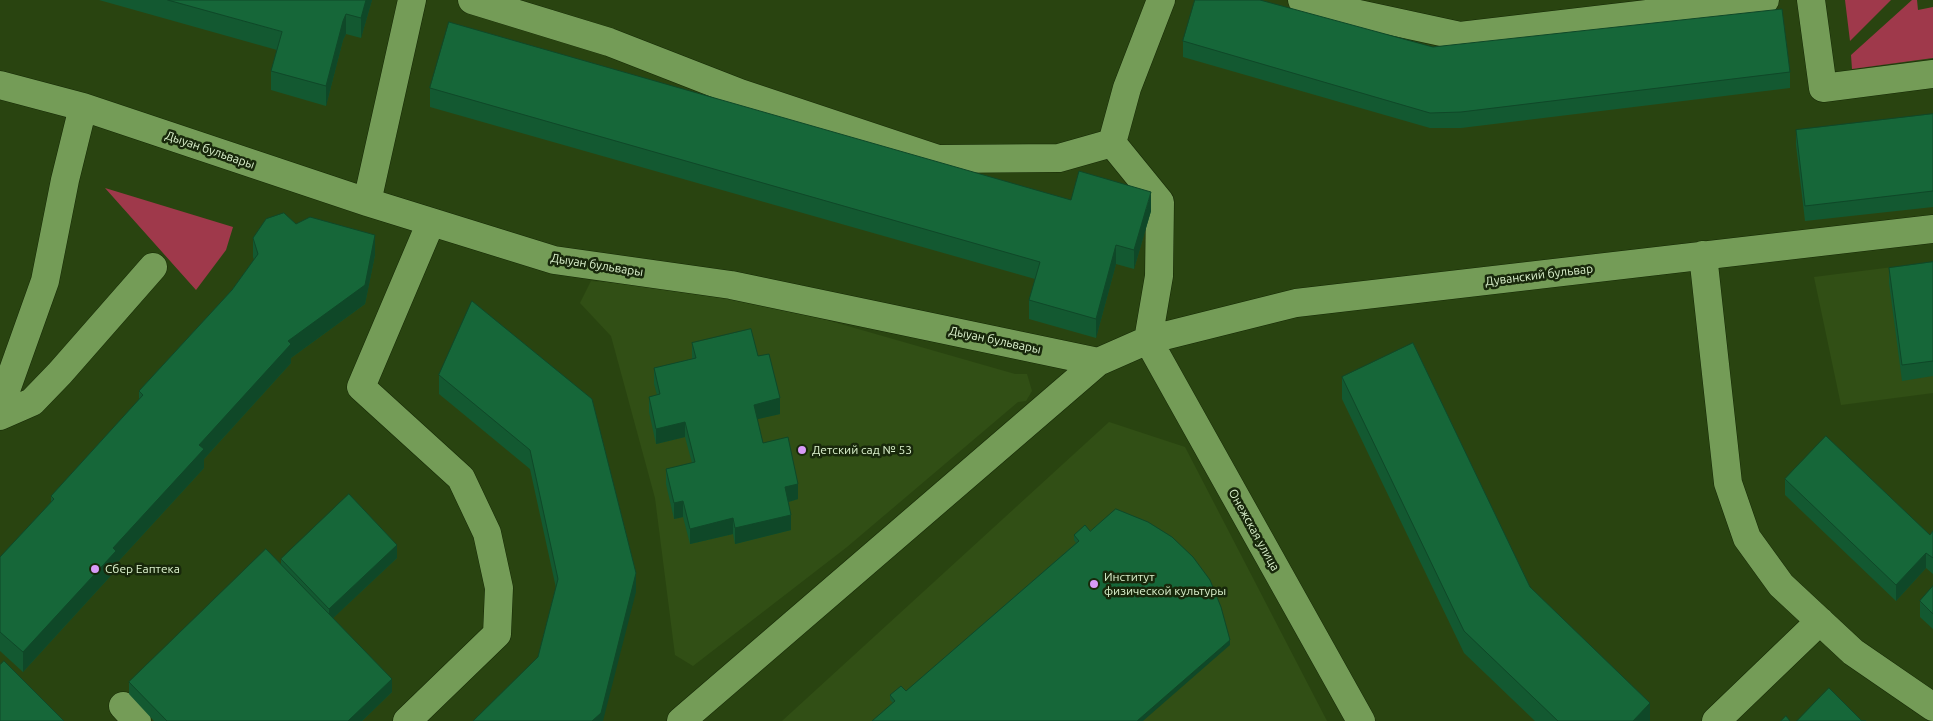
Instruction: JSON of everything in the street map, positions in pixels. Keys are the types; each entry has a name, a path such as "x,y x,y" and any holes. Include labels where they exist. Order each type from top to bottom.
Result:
{"street":[{"path":"367,202 412,0"},
{"path":"472,0 609,42 740,93 938,160 1059,158 1112,142"},
{"path":"1112,142 1127,88 1161,0"},
{"path":"1302,0 1460,36 1765,0"},
{"path":"1811,0 1823,88 1933,74"},
{"name":"Дыуан бульвары","path":"0,85 83,107 367,202 554,260 731,285 1098,362"},
{"path":"0,407 45,281 65,180 83,107"},
{"path":"681,721 1098,362 1148,340 1159,276 1160,202 1112,142"},
{"path":"406,721 497,634 499,588 487,533 461,478 361,387 431,222"},
{"name":"Дуванский бульвар","path":"1148,340 1296,303 1933,229"},
{"path":"1703,256 1728,483 1748,538 1781,585 1853,652 1933,707"},
{"path":"0,416 32,402 153,267"},
{"name":"Онежская улица","path":"1148,340 1361,721"},
{"path":"1716,721 1820,621"}],"shaded area":[{"path":"1845,0 1891,0 1850,41"},
{"path":"1912,0 1917,0 1918,10 1933,7 1933,58 1852,69 1851,55"},
{"path":"105,188 233,227 226,250 196,290"},
{"path":"1933,262 1933,393 1841,405 1814,277"},
{"name":"Детский сад № 53","path":"591,281 722,290 1015,374 1027,374 1032,391 1026,401 1018,402 847,547 693,666 675,655 655,498 611,336 580,303"},
{"name":"Институт физической культуры","path":"1109,422 1185,447 1327,721 782,721"}],"building":[{"path":"168,0 366,0 361,18 346,14 326,86 271,71 282,32"},
{"path":"1195,0 1260,0 1433,47 1782,9 1790,72 1461,112 1430,113 1183,41"},
{"path":"449,22 1071,200 1079,171 1151,192 1134,250 1116,245 1096,319 1029,300 1040,262 430,88"},
{"path":"1933,114 1933,191 1805,206 1796,130"},
{"path":"284,213 296,224 310,217 375,235 365,285 288,341 291,344 199,445 204,449 113,548 116,551 23,652 0,632 0,557 54,499 51,496 143,395 139,391 232,290 258,254 253,238 266,219"},
{"path":"1933,262 1933,361 1902,365 1889,268"},
{"path":"472,301 592,399 636,573 601,713 592,721 473,721 538,657 558,579 530,450 439,375"},
{"path":"751,329 758,356 769,354 780,398 754,405 763,443 788,437 798,484 785,487 791,515 735,528 733,518 690,529 683,501 674,503 666,469 695,462 685,422 656,429 649,397 660,394 654,368 696,358 692,343"},
{"path":"1413,343 1530,587 1650,703 1633,721 1558,721 1464,631 1342,377"},
{"path":"1826,436 1930,535 1933,531 1933,558 1926,553 1896,585 1785,479"},
{"path":"349,494 397,545 329,609 281,559"},
{"path":"1116,509 1148,522 1172,537 1193,557 1210,580 1221,607 1230,640 1137,721 872,721 895,701 890,695 901,686 906,691 1079,541 1074,535 1085,525 1090,531"},
{"path":"266,549 392,679 348,721 167,721 129,682"},
{"path":"1933,586 1933,614 1920,601"},
{"path":"4,661 64,721 0,721 0,665"},
{"path":"1829,688 1862,721 1797,721"},
{"path":"1786,716 1790,721 1781,721"}],"place":[{"name":"Детский сад № 53","path":"802,450"},
{"name":"Сбер Еаптека","path":"95,569"},
{"name":"Институт физической культуры","path":"1094,584"}]}
